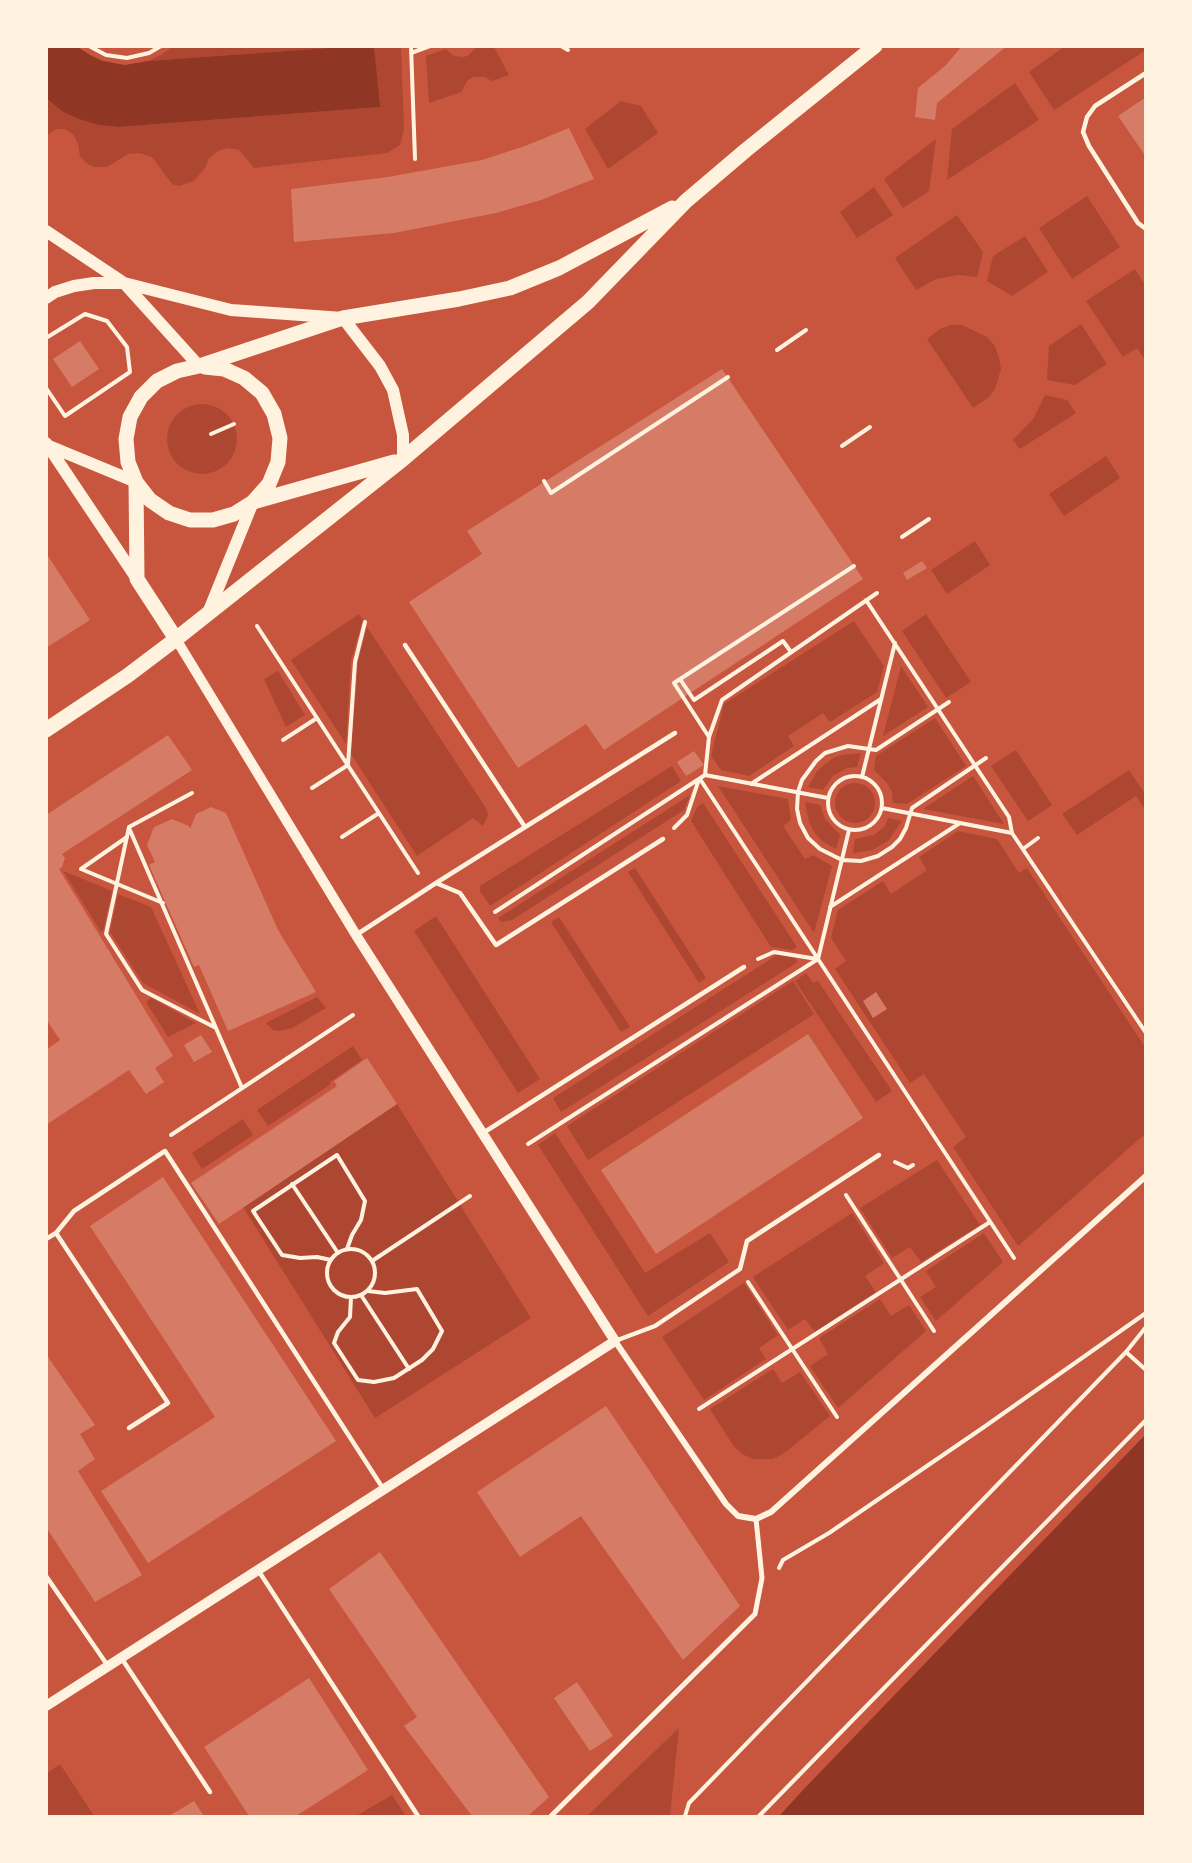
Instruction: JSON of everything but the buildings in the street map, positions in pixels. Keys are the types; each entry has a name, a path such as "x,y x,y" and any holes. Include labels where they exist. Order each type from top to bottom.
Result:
{"main road":[{"path":"46,730 127,676 176,639 403,459 588,302 686,201 875,46"},
{"path":"46,231 124,283 199,366 224,369 244,378 262,393 274,414 280,438 278,462 269,484 253,502 234,514 213,520 190,520 169,513 150,500 136,482 128,462 126,439 130,417 141,397 157,381 177,371 199,366 343,318 459,299 510,288 559,268 686,201"},
{"path":"46,298 55,292 74,286 124,283 231,310 343,318 380,366 393,390 403,435 403,459"},
{"path":"47,444 136,482"},
{"path":"47,444 176,639"},
{"path":"253,502 403,459"},
{"path":"136,482 137,579"},
{"path":"208,614 253,502"}],"street":[{"path":"176,639 356,935 482,1134 615,1341 726,1504 738,1516 756,1519 771,1512 1146,1176"},
{"path":"46,1706 615,1341"},
{"path":"551,1816 755,1614 762,1578 756,1519"}],"lane":[{"path":"1146,73 1095,106 1087,117 1083,132 1089,146 1138,223 1146,229"},
{"path":"405,645 525,827"},
{"path":"356,935 675,733"},
{"path":"436,884 460,893 482,921 496,945 663,839"},
{"path":"482,1134 744,967"},
{"path":"46,1239 57,1233 74,1211 165,1151 384,1490"},
{"path":"615,1341 654,1326 740,1269 747,1241 879,1155"},
{"path":"57,1233 168,1403 129,1428"},
{"path":"258,1570 418,1816"},
{"path":"46,1576 108,1666"},
{"path":"121,1658 210,1792"}],"path":[{"path":"89,46 106,55 127,58 148,53 161,46"},
{"path":"411,46 415,159"},
{"path":"411,53 430,46"},
{"path":"561,46 568,50"},
{"path":"46,338 85,314 107,321 127,347 130,372 65,416 46,388"},
{"path":"777,350 806,330"},
{"path":"544,481 551,493 728,377"},
{"path":"211,434 234,424"},
{"path":"842,446 870,427"},
{"path":"902,537 929,519"},
{"path":"709,737 674,683 854,566"},
{"path":"482,921 705,775 709,737 722,700 877,593"},
{"path":"866,600 1009,817 1012,833 1146,1033"},
{"path":"348,765 355,662 365,622"},
{"path":"257,626 428,889"},
{"path":"680,679 694,700 783,641 791,652"},
{"path":"862,777 895,643"},
{"path":"751,784 881,699"},
{"path":"949,702 876,750 848,746 825,753 808,769 798,792 798,816 808,838 820,849 842,860 869,859 892,847 906,828 912,808 986,758"},
{"path":"283,740 317,718"},
{"path":"312,788 348,765"},
{"path":"705,775 828,798"},
{"path":"862,777 876,785 882,800 882,808 879,817 867,828 849,830 842,827 830,815 828,798 837,783 844,778 862,777"},
{"path":"663,839 687,815 700,779"},
{"path":"700,779 1014,1258"},
{"path":"129,827 192,793"},
{"path":"882,808 1012,833"},
{"path":"342,837 379,813"},
{"path":"831,907 960,823"},
{"path":"129,827 106,934 142,990 216,1028"},
{"path":"129,827 242,1088"},
{"path":"528,1144 818,959 849,830"},
{"path":"127,837 81,869 163,903"},
{"path":"1023,849 1038,837"},
{"path":"774,951 818,959"},
{"path":"165,1151 172,1134 353,1015"},
{"path":"331,1260 282,1255 252,1211 337,1155 365,1201 361,1220 346,1249"},
{"path":"292,1185 338,1253"},
{"path":"372,1261 470,1196"},
{"path":"855,1210 934,1331"},
{"path":"699,1409 990,1222"},
{"path":"346,1249 356,1250 365,1253 372,1261 375,1276 368,1291 351,1297 341,1295 333,1289 328,1280 327,1270 331,1260 338,1253 346,1249"},
{"path":"748,1281 837,1417"},
{"path":"351,1297 350,1317 338,1332 334,1343 358,1380 374,1382 394,1378 422,1360 433,1349 442,1331 417,1289 386,1293 368,1291"},
{"path":"361,1295 409,1369"},
{"path":"779,1569 783,1560 829,1533 975,1434 1146,1313"},
{"path":"685,1816 689,1803 1126,1352 1146,1327"},
{"path":"1126,1352 1146,1370"},
{"path":"759,1816 1146,1420"}],"shaded area":[{"path":"1065,46 1145,46 1146,50 1054,110 1029,72"},
{"path":"47,47 78,47 103,61 125,65 148,61 343,47 374,47 380,107 118,127 98,125 79,119 63,112 47,99"},
{"path":"172,47 343,47 148,61"},
{"path":"374,47 401,47 404,130 400,145 387,153 254,168 239,150 227,148 209,158 205,168 194,181 179,186 172,184 152,157 139,153 128,154 107,167 94,167 80,156 73,134 65,129 56,129 47,135 46,99 63,112 80,119 98,125 118,127 379,107"},
{"path":"476,47 494,47 509,75 492,81 485,77 473,77 467,81 461,92 429,103 426,56 446,49 454,56 464,57"},
{"path":"1015,83 1039,120 947,180 952,129"},
{"path":"621,101 641,106 658,133 608,169 585,129"},
{"path":"936,139 929,191 903,208 884,179"},
{"path":"874,187 893,215 857,238 840,212"},
{"path":"1087,196 1120,247 1072,279 1039,228"},
{"path":"957,215 983,252 977,277 959,275 936,279 916,290 895,258"},
{"path":"1025,236 1048,272 1012,296 987,281 993,256"},
{"path":"1135,269 1145,285 1145,360 1137,348 1123,357 1086,301"},
{"path":"1081,324 1107,364 1075,385 1047,380 1049,346"},
{"path":"951,325 962,325 987,337 995,346 999,358 1001,369 995,389 989,397 973,408 927,339 940,329"},
{"path":"1045,395 1067,400 1076,413 1020,449 1013,440 1033,419"},
{"path":"209,404 222,410 231,419 235,425 237,439 235,453 227,464 216,472 195,474 177,464 169,453 167,432 177,414 188,406"},
{"path":"1106,456 1120,478 1064,516 1049,494"},
{"path":"975,541 990,565 947,594 931,570"},
{"path":"359,614 363,620 351,660 346,744 291,660"},
{"path":"926,614 971,682 946,698 902,631"},
{"path":"854,621 884,666 877,692 830,722 823,713 788,736 794,746 749,776 721,770 711,756 724,704"},
{"path":"367,627 486,808 488,815 483,826 473,818 417,856 351,754 358,662"},
{"path":"901,666 928,707 883,736"},
{"path":"278,671 305,715 286,727 264,679"},
{"path":"935,718 966,766 907,804 893,803 892,792 887,783 874,770 876,756"},
{"path":"1016,750 1052,805 1028,821 991,766"},
{"path":"861,753 857,767 847,768 833,776 823,790 808,787 817,771 833,758"},
{"path":"672,766 681,781 490,906 480,891 480,886"},
{"path":"1129,770 1145,794 1145,810 1136,796 1077,835 1062,814"},
{"path":"973,776 1004,824 923,809"},
{"path":"855,783 863,784 869,789 874,795 874,811 869,817 863,822 855,823 847,822 841,817 836,811 835,803 836,795 841,789 847,784"},
{"path":"718,786 788,799 791,820 783,826 805,859 813,855 832,866 814,933"},
{"path":"690,795 684,810 512,920 501,922 498,918"},
{"path":"805,802 820,805 825,819 840,835 836,849 822,841 814,832 809,822"},
{"path":"703,803 797,947 792,950 771,947 691,821 697,807"},
{"path":"888,818 902,821 888,841 872,850 853,853 855,839 874,835 885,826"},
{"path":"958,831 997,839 1019,873 1027,868 1145,1047 1145,1134 1018,1246 953,1147 966,1137 924,1074 910,1083 835,969 846,961 831,938 838,910 883,881 891,894 927,870 919,857"},
{"path":"635,868 706,978 699,983 628,872"},
{"path":"63,871 112,891 103,931 101,932"},
{"path":"118,894 151,907 200,1014 143,983 110,932"},
{"path":"436,916 540,1079 518,1093 414,931"},
{"path":"559,917 630,1027 621,1032 551,922"},
{"path":"777,955 795,958 798,962 561,1112 553,1098"},
{"path":"806,973 813,983 818,981 892,1091 876,1102 795,981"},
{"path":"793,981 814,1014 588,1160 567,1126"},
{"path":"317,997 326,1008 292,1028 278,1031 273,1030 266,1023"},
{"path":"151,998 196,1023 168,1037 146,1002"},
{"path":"353,1046 362,1060 330,1082 331,1084 268,1126 257,1110"},
{"path":"397,1104 531,1318 375,1418 243,1207"},
{"path":"243,1119 253,1135 202,1169 192,1153"},
{"path":"555,1133 645,1273 710,1233 729,1262 648,1316 538,1145"},
{"path":"937,1160 980,1225 921,1262 910,1247 892,1258 860,1208"},
{"path":"852,1213 884,1263 865,1276 876,1292 815,1332 805,1319 788,1330 753,1277"},
{"path":"984,1233 1003,1262 936,1321 920,1297 936,1287 926,1271"},
{"path":"744,1283 778,1335 759,1348 766,1359 704,1400 662,1337"},
{"path":"880,1299 891,1316 909,1305 926,1331 838,1408 810,1366 828,1354 819,1338"},
{"path":"773,1369 782,1383 800,1372 830,1416 783,1454 773,1459 753,1459 742,1454 733,1445 710,1409"},
{"path":"1145,1435 1145,1816 779,1816 803,1790"},
{"path":"679,1728 670,1816 587,1816"},
{"path":"60,1764 94,1816 47,1816 47,1773"},
{"path":"392,1795 406,1816 356,1816"}]}
